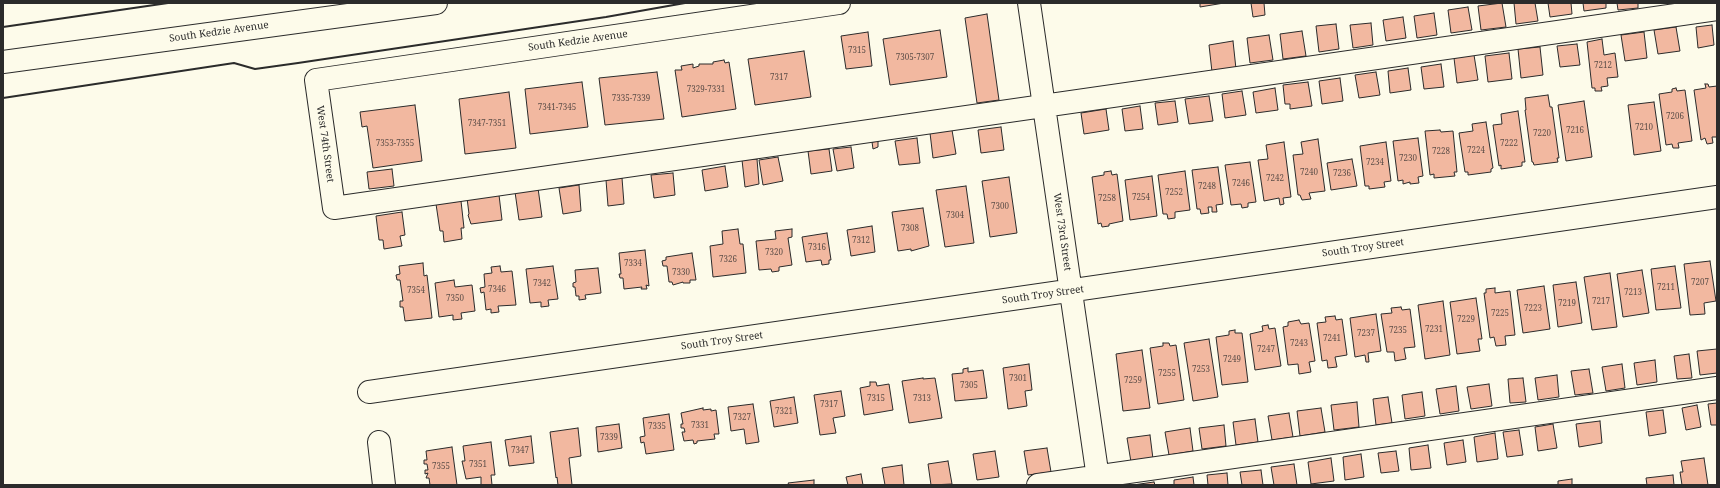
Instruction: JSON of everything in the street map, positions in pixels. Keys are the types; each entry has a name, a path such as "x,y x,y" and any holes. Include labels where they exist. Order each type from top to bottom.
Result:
{"street":[{"name":"South Kedzie Avenue","path":"3,62 436,3"},
{"name":"South Kedzie Avenue","path":"316,80 839,3"},
{"name":"West 73rd Street","path":"1029,3 1098,481"},
{"path":"1044,106 1717,9"},
{"name":"West 74th Street","path":"316,80 334,208 1044,106"},
{"name":"South Troy Street","path":"369,392 1717,197"},
{"path":"1038,485 1098,481 1717,388"},
{"path":"379,442 384,485"}],"building":[{"path":"1200,3 1224,3 1200,7"},
{"path":"1251,3 1264,3 1265,15 1253,17"},
{"path":"1502,3 1506,27 1481,30 1478,6"},
{"path":"1514,3 1535,3 1538,21 1516,24"},
{"path":"1548,3 1571,3 1572,14 1550,17"},
{"path":"1583,3 1606,3 1606,8 1584,11"},
{"path":"1617,3 1638,3 1638,8 1618,10"},
{"path":"1468,7 1472,30 1451,33 1448,10"},
{"path":"1434,13 1437,35 1417,38 1414,16"},
{"path":"987,14 999,100 977,103 965,18"},
{"path":"1403,17 1406,38 1386,41 1383,20"},
{"path":"1371,23 1373,45 1353,48 1350,25"},
{"path":"1336,24 1339,49 1319,52 1316,26"},
{"path":"1712,25 1714,45 1698,48 1696,27"},
{"path":"1676,27 1680,51 1658,54 1654,30"},
{"path":"940,30 947,77 890,85 883,39"},
{"path":"1302,31 1306,56 1283,59 1280,34"},
{"path":"868,32 872,66 846,69 841,36"},
{"path":"1644,32 1647,58 1625,61 1621,35"},
{"path":"1269,35 1273,60 1250,63 1247,38"},
{"path":"1602,39 1604,55 1615,53 1618,77 1607,78 1608,86 1601,87 1602,91 1595,91 1595,88 1592,88 1587,42"},
{"path":"1233,41 1236,69 1212,72 1209,45"},
{"path":"1577,44 1580,65 1560,67 1557,46"},
{"path":"1540,47 1543,75 1521,78 1518,49"},
{"path":"804,51 811,97 755,105 748,59"},
{"path":"1509,53 1512,79 1488,82 1485,56"},
{"path":"1474,55 1478,80 1457,83 1454,58"},
{"path":"724,60 725,63 729,62 736,109 682,117 675,70 682,70 681,66 693,64 693,68 699,66 699,64 713,64 713,62"},
{"path":"1441,64 1444,87 1424,89 1421,67"},
{"path":"1408,68 1411,90 1390,93 1388,71"},
{"path":"657,72 664,119 605,125 599,78"},
{"path":"1376,72 1380,95 1359,98 1355,75"},
{"path":"1340,78 1343,101 1322,104 1319,81"},
{"path":"582,82 588,127 530,134 525,89"},
{"path":"1308,82 1312,106 1290,109 1290,104 1285,104 1283,85"},
{"path":"1705,84 1708,84 1709,87 1717,86 1717,137 1712,137 1713,143 1707,144 1705,138 1701,140 1694,90 1706,88"},
{"path":"1275,88 1278,110 1256,113 1253,92"},
{"path":"1676,88 1677,91 1685,90 1692,141 1678,143 1679,148 1673,148 1672,144 1666,145 1659,94 1672,92 1672,89"},
{"path":"1242,91 1246,115 1225,118 1222,94"},
{"path":"509,92 516,148 465,154 459,99"},
{"path":"1548,95 1550,107 1552,107 1559,158 1557,158 1558,162 1534,165 1532,162 1525,110 1525,98"},
{"path":"1209,96 1213,121 1189,124 1185,99"},
{"path":"1175,101 1178,122 1158,125 1155,103"},
{"path":"1584,101 1592,157 1566,161 1558,105"},
{"path":"1654,102 1661,151 1634,155 1628,105"},
{"path":"415,105 422,161 373,168 367,126 362,127 360,112"},
{"path":"1140,106 1143,129 1125,131 1122,109"},
{"path":"1106,109 1109,130 1084,134 1081,113"},
{"path":"1518,111 1525,162 1522,162 1522,166 1501,169 1501,165 1499,166 1493,125 1502,124 1501,114"},
{"path":"1486,122 1493,168 1491,169 1491,172 1468,175 1468,172 1465,172 1459,133 1473,131 1472,124"},
{"path":"1001,127 1004,150 981,153 978,130"},
{"path":"952,130 956,154 933,158 930,133"},
{"path":"1440,130 1441,132 1453,131 1457,172 1454,172 1455,176 1434,178 1434,174 1430,175 1425,131"},
{"path":"917,138 920,163 899,165 895,141"},
{"path":"1418,138 1423,176 1418,177 1419,183 1410,184 1410,182 1403,184 1403,180 1398,181 1393,141"},
{"path":"1318,139 1325,191 1309,193 1311,199 1302,200 1300,195 1298,195 1293,155 1303,154 1301,142"},
{"path":"878,141 878,147 873,149 872,142"},
{"path":"1284,142 1291,197 1283,198 1284,204 1280,205 1279,198 1264,201 1258,160 1268,159 1266,145"},
{"path":"1386,142 1391,181 1384,182 1385,187 1369,189 1369,186 1365,186 1360,146"},
{"path":"851,147 854,168 837,171 833,149"},
{"path":"829,149 832,171 811,174 808,151"},
{"path":"778,157 783,181 763,185 759,160"},
{"path":"757,159 759,184 745,187 742,160"},
{"path":"1352,159 1357,186 1331,190 1327,163"},
{"path":"1250,162 1256,202 1248,203 1248,207 1242,208 1241,204 1231,205 1225,165"},
{"path":"725,166 728,187 705,191 702,170"},
{"path":"1218,167 1223,204 1216,205 1217,212 1212,212 1212,207 1208,207 1209,213 1201,214 1200,209 1197,209 1192,170"},
{"path":"392,169 394,186 369,189 367,172"},
{"path":"1111,171 1112,175 1117,174 1123,221 1102,227 1101,223 1098,224 1092,177 1104,175 1104,172"},
{"path":"1185,171 1190,210 1175,212 1175,218 1168,219 1167,214 1163,214 1158,175"},
{"path":"673,173 675,195 654,198 651,175"},
{"path":"1152,176 1157,216 1130,220 1125,180"},
{"path":"1009,177 1017,233 990,237 982,181"},
{"path":"622,178 624,204 608,206 606,180"},
{"path":"579,185 581,211 563,214 559,188"},
{"path":"966,186 974,243 945,247 936,190"},
{"path":"538,188 542,217 519,220 515,192"},
{"path":"499,195 502,220 471,224 468,215 467,198"},
{"path":"461,201 464,228 461,228 462,239 444,242 443,231 440,231 436,204"},
{"path":"923,208 929,246 911,251 911,249 898,251 892,212"},
{"path":"402,212 405,235 400,236 402,246 384,249 383,240 379,240 376,216"},
{"path":"872,226 875,252 851,256 847,230"},
{"path":"738,229 740,244 743,244 746,273 713,277 710,246 723,244 722,231"},
{"path":"792,229 792,237 788,238 792,265 779,267 779,271 772,272 771,269 759,270 756,241 776,239 775,231"},
{"path":"827,233 831,260 829,260 829,264 822,265 821,260 806,262 802,237"},
{"path":"645,250 649,286 646,285 647,289 641,289 642,287 624,289 623,278 620,278 619,274 621,274 619,253"},
{"path":"692,253 696,280 690,280 690,283 683,282 673,285 672,282 669,282 667,266 663,266 662,261 666,260 666,257"},
{"path":"1710,261 1716,301 1704,303 1705,314 1690,315 1684,264"},
{"path":"423,263 424,276 427,275 432,318 405,321 403,307 400,307 400,301 403,301 400,280 397,280 396,275 400,274 399,266"},
{"path":"500,266 501,272 512,271 516,305 498,306 499,312 491,313 491,309 486,310 484,292 481,293 480,288 485,287 484,274 492,273 491,267"},
{"path":"553,266 558,299 548,300 549,306 541,307 541,302 530,303 526,269"},
{"path":"1675,266 1681,308 1656,310 1651,269"},
{"path":"598,268 601,293 585,295 586,299 579,300 579,296 576,296 575,287 573,287 573,283 576,282 575,270"},
{"path":"1642,270 1649,313 1623,317 1617,274"},
{"path":"1610,273 1617,327 1592,330 1584,277"},
{"path":"454,280 455,287 472,285 475,311 461,313 462,319 453,320 453,315 439,317 435,283"},
{"path":"1576,282 1582,323 1558,327 1553,285"},
{"path":"1544,286 1550,329 1523,333 1517,290"},
{"path":"1495,288 1495,293 1510,291 1515,335 1505,336 1506,345 1496,346 1494,337 1490,338 1484,293 1486,293 1486,289"},
{"path":"1476,298 1482,339 1478,339 1480,351 1457,354 1450,302"},
{"path":"1443,301 1450,355 1425,359 1418,305"},
{"path":"1401,307 1402,310 1410,309 1415,347 1404,348 1406,359 1395,361 1394,352 1387,352 1381,314 1392,313 1391,308"},
{"path":"1376,314 1381,351 1368,353 1369,362 1366,362 1365,355 1355,357 1350,318"},
{"path":"1335,316 1336,320 1342,319 1347,355 1335,357 1337,367 1328,368 1327,360 1322,361 1317,323 1326,322 1325,317"},
{"path":"1299,320 1301,324 1309,323 1315,361 1309,362 1311,372 1299,374 1298,364 1288,365 1283,327 1288,326 1288,322"},
{"path":"1268,325 1269,329 1275,328 1281,366 1255,370 1250,334 1263,331 1262,326"},
{"path":"1235,330 1235,333 1242,333 1248,382 1222,385 1216,337 1229,335 1229,331"},
{"path":"1209,339 1218,397 1193,401 1184,343"},
{"path":"1163,343 1169,343 1170,346 1176,345 1184,400 1158,404 1150,348 1163,346"},
{"path":"1717,349 1717,373 1700,375 1697,351"},
{"path":"1142,350 1150,408 1123,411 1116,354"},
{"path":"1689,354 1692,378 1677,379 1674,356"},
{"path":"1655,360 1657,382 1637,385 1634,363"},
{"path":"1029,364 1032,390 1025,391 1027,406 1008,409 1003,368"},
{"path":"1622,364 1625,388 1606,391 1602,367"},
{"path":"968,368 968,372 983,370 987,398 955,401 952,374 963,373 963,369"},
{"path":"1589,369 1593,393 1575,395 1571,371"},
{"path":"1557,375 1559,397 1538,400 1535,378"},
{"path":"935,378 942,418 909,423 902,381"},
{"path":"1523,378 1526,402 1510,403 1508,379"},
{"path":"870,382 876,382 877,386 889,384 893,410 864,415 860,388 870,386"},
{"path":"1489,384 1492,406 1471,409 1467,387"},
{"path":"1456,386 1459,411 1440,414 1436,389"},
{"path":"841,391 845,416 833,418 836,433 820,435 814,395"},
{"path":"1422,392 1425,416 1405,419 1402,395"},
{"path":"794,397 798,423 774,427 770,401"},
{"path":"1388,397 1392,423 1376,425 1373,399"},
{"path":"1357,402 1359,427 1334,430 1331,405"},
{"path":"1717,403 1717,425 1711,425 1708,404"},
{"path":"753,404 759,442 746,444 744,429 731,431 728,407"},
{"path":"1697,405 1701,427 1686,430 1682,408"},
{"path":"703,408 703,410 716,410 719,434 714,434 715,439 697,441 697,443 694,444 693,440 684,441 682,432 685,432 684,428 681,428 681,424 683,424 681,413"},
{"path":"1321,408 1325,432 1300,436 1297,411"},
{"path":"1663,410 1666,433 1649,436 1646,412"},
{"path":"1289,413 1293,437 1272,440 1268,416"},
{"path":"669,414 674,450 646,454 644,442 641,443 640,437 645,436 643,418"},
{"path":"1255,419 1258,442 1236,445 1233,422"},
{"path":"1600,421 1602,443 1579,447 1576,424"},
{"path":"619,424 622,448 598,452 596,427"},
{"path":"1553,424 1557,448 1538,451 1535,427"},
{"path":"1224,425 1226,446 1202,449 1199,428"},
{"path":"578,428 581,456 569,458 572,485 558,485 550,432"},
{"path":"1190,428 1193,451 1169,455 1165,432"},
{"path":"1519,430 1523,455 1507,457 1503,432"},
{"path":"1495,433 1498,459 1477,462 1474,437"},
{"path":"1150,435 1153,459 1131,462 1127,438"},
{"path":"531,436 534,463 509,466 505,440"},
{"path":"1463,440 1466,462 1447,465 1444,443"},
{"path":"491,442 495,475 491,475 492,485 481,485 481,477 466,479 462,461 465,461 463,446"},
{"path":"1428,445 1431,468 1411,470 1409,448"},
{"path":"452,447 457,485 430,485 429,478 426,478 428,473 425,474 425,470 428,470 427,464 424,464 424,460 427,460 426,451"},
{"path":"1047,448 1051,472 1028,475 1024,451"},
{"path":"995,451 999,477 977,480 973,454"},
{"path":"1396,451 1399,471 1381,473 1378,453"},
{"path":"1361,454 1364,477 1345,480 1343,457"},
{"path":"1331,458 1334,481 1311,484 1308,462"},
{"path":"1704,458 1708,485 1682,485 1680,472 1683,472 1681,461"},
{"path":"948,461 952,484 931,485 928,464"},
{"path":"1294,464 1297,485 1274,485 1271,467"},
{"path":"902,465 904,485 885,485 882,468"},
{"path":"1261,470 1263,485 1242,485 1240,472"},
{"path":"1227,473 1228,485 1208,485 1207,475"},
{"path":"861,474 863,485 848,485 846,477"},
{"path":"1673,475 1674,485 1647,485 1646,478"},
{"path":"1193,477 1194,485 1174,485 1174,480"},
{"path":"1572,479 1572,485 1558,485 1558,481"},
{"path":"814,480 814,485 789,485 788,483"},
{"path":"1154,482 1155,485 1133,485"}],"wall":[{"path":"3,27 168,3"},
{"path":"3,98 234,63 255,69 606,17 685,3"}]}
